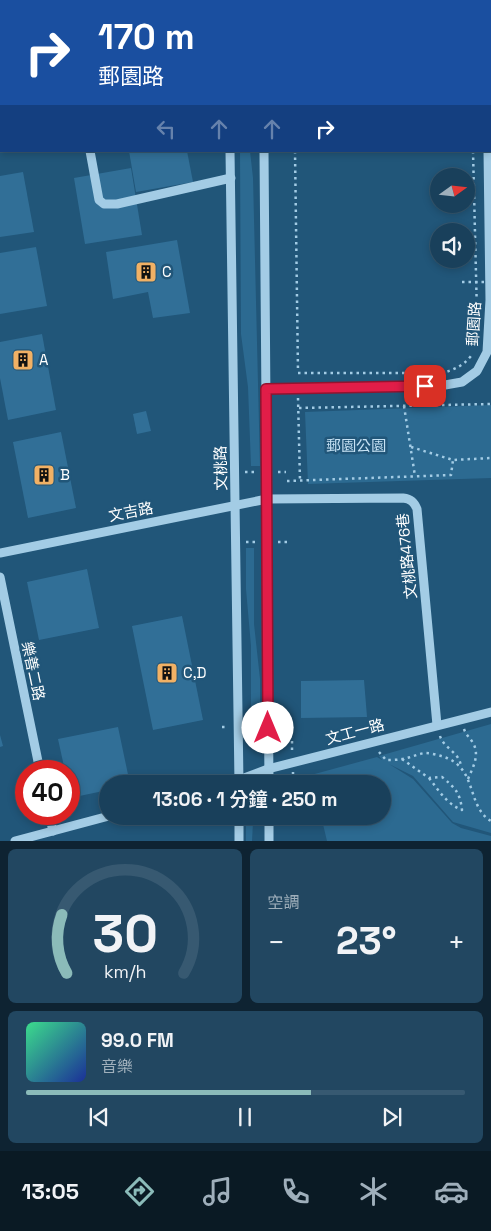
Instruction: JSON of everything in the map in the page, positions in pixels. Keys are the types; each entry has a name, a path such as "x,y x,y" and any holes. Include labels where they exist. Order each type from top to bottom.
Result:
{"street":[{"path":"90,152 99,200 104,204 118,204 231,178"},
{"name":"文桃路","path":"230,152 239,775"},
{"path":"264,152 268,775"},
{"name":"郵園路","path":"266,389 445,385 462,382 477,371 487,352 489,327 488,152"},
{"name":"文桃路476巷","path":"267,499 403,498 410,499 415,503 437,725"},
{"name":"文吉路","path":"0,552 267,499"},
{"name":"樂善二路","path":"0,577 38,760"},
{"name":"文工一路","path":"255,775 268,769 491,712"},
{"path":"16,841 99,819"},
{"path":"52,825 53,831"},
{"path":"239,825 239,841"},
{"path":"269,825 269,841"}],"path":[{"path":"295,152 298,373 443,372 455,369 466,363 475,353"},
{"path":"473,152 477,324"},
{"path":"462,282 491,282"},
{"path":"300,480 299,408 491,404"},
{"path":"404,406 415,477"},
{"path":"411,447 453,460 491,458"},
{"path":"287,481 451,476 453,460"},
{"path":"219,472 286,472"},
{"path":"236,542 287,542"},
{"path":"437,725 441,740 460,760 461,767"},
{"path":"222,727 239,728"},
{"path":"268,728 287,728"},
{"path":"464,729 477,752 475,764 468,779"},
{"path":"379,752 386,760 402,759 424,753 450,759 464,770 476,802 489,821 491,821"},
{"path":"402,759 430,778 442,796 455,807 462,810 461,799 457,790 442,777 430,778"}],"green space":[{"path":"240,152 250,152 253,178 260,466 251,466 248,387 241,334"},
{"name":"郵園公園","path":"491,405 491,478 308,484 305,412"},
{"path":"246,548 254,548 254,624 260,679 260,725 251,725 251,646 246,589"},
{"path":"491,724 491,833 453,822 413,776 389,764 413,779 452,823 461,828 491,836 491,841 327,841 323,825 391,825 391,775 311,775 377,757 382,760 379,756"},
{"path":"246,825 253,825 252,841 246,841"}],"building":[{"path":"129,152 187,152 193,182 136,192"},
{"path":"131,168 142,235 85,244 74,178"},
{"path":"23,172 34,232 0,237 0,176"},
{"name":"C","path":"177,240 190,313 153,318 148,292 113,299 106,252"},
{"path":"36,247 47,306 0,314 0,253"},
{"name":"A","path":"42,334 56,410 8,420 0,378 0,342"},
{"path":"146,411 151,431 137,434 133,414"},
{"name":"B","path":"61,432 76,508 28,518 13,442"},
{"path":"87,569 99,628 39,640 27,582"},
{"name":"C,D","path":"182,616 203,720 153,730 132,626"},
{"path":"364,680 367,717 301,718 301,681"},
{"path":"118,727 128,775 99,775 99,792 80,796 80,760 63,760 58,739"},
{"path":"0,735 3,746 0,747"}],"place":[{"name":"C","path":"146,272"},
{"name":"A","path":"23,360"},
{"name":"B","path":"44,475"},
{"name":"C,D","path":"167,673"}],"route":[{"path":"268,728 266,389 425,386"}]}
